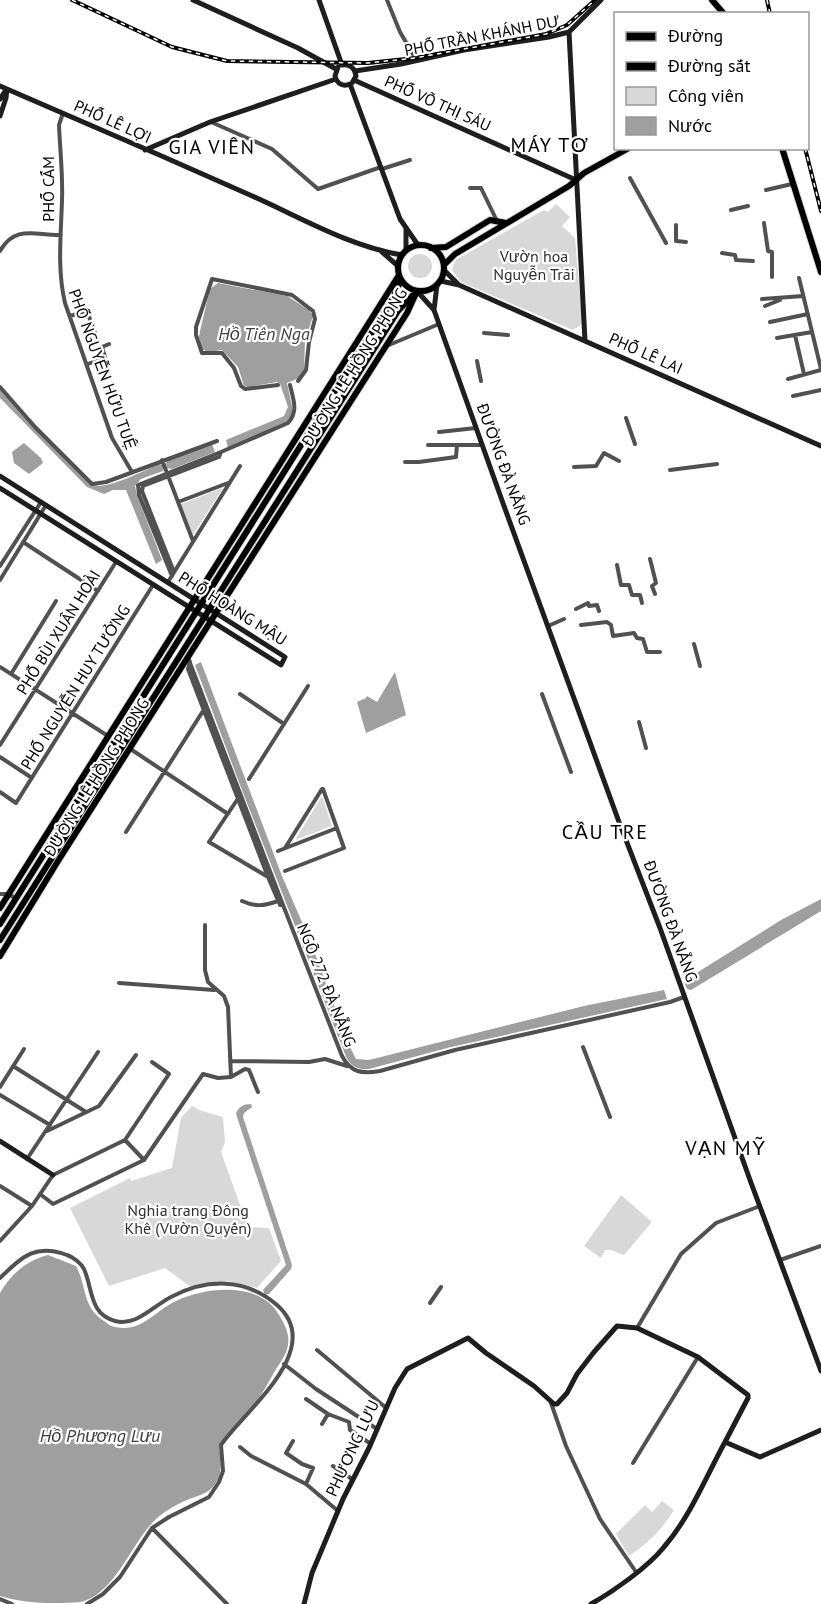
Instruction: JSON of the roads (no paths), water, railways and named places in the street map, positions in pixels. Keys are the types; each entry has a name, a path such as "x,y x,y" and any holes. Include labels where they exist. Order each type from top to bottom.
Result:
{"main road":[{"path":"712,0 722,12"},
{"path":"506,223 490,220 446,247 431,248 418,245 404,252 398,266 400,278 407,287 417,291 424,291 439,283 444,267 455,254 506,223 576,180 584,173 625,150"},
{"path":"783,150 821,272"},
{"path":"431,248 440,255 444,267"},
{"name":"ĐƯỜNG LÊ HỒNG PHONG","path":"0,908 194,599 391,302 400,278"},
{"name":"ĐƯỜNG LÊ HỒNG PHONG","path":"0,924 202,604 400,278"},
{"name":"ĐƯỜNG LÊ HỒNG PHONG","path":"0,940 347,390 400,308 417,291"},
{"name":"ĐƯỜNG LÊ HỒNG PHONG","path":"0,956 129,748 189,660 216,613 407,313 417,291"},
{"path":"391,302 398,300 400,308"},
{"path":"347,390 353,395"},
{"path":"282,493 289,497"}],"street":[{"path":"193,0 339,67 350,66 355,71 352,82 381,168 400,219 418,245"},
{"path":"319,0 339,67 336,79"},
{"path":"387,0 400,32 417,61"},
{"name":"PHỐ TRẦN KHÁNH DƯ","path":"355,71 569,32 601,0"},
{"path":"569,32 585,341"},
{"path":"336,79 342,85 352,82"},
{"path":"145,150 210,122 336,79"},
{"name":"PHỐ VÕ THỊ SÁU","path":"352,82 576,180"},
{"name":"PHỐ LÊ LỢI","path":"0,86 252,195 303,221 381,251 404,252"},
{"path":"0,99 7,89"},
{"path":"0,116 7,89"},
{"name":"PHỐ CẤM","path":"0,251 10,237 19,233 59,235 62,199 59,125 63,113"},
{"path":"210,122 272,149 318,189 410,160"},
{"path":"630,178 666,243"},
{"path":"766,190 792,184"},
{"path":"470,188 481,188 497,221"},
{"path":"730,210 748,206"},
{"path":"764,223 768,251 772,252 772,277"},
{"path":"676,225 676,241 686,242"},
{"path":"404,252 406,226"},
{"name":"PHỐ NGUYỄN HỮU TUỆ","path":"59,235 60,284 112,438 132,472"},
{"name":"PHỐ LÊ LỢI","path":"381,251 398,266"},
{"path":"722,253 735,255 736,260 753,261"},
{"name":"PHỐ LÊ LAI","path":"444,267 459,285"},
{"path":"788,379 821,369 799,278"},
{"path":"278,385 245,389 241,386 234,368 222,353 204,354 201,352 195,330 212,279 292,295 313,311 315,319 309,342 306,370 298,381"},
{"name":"PHỐ LÊ LAI","path":"439,283 459,285 821,446"},
{"name":"ĐƯỜNG ĐÀ NẴNG","path":"434,310 439,283"},
{"name":"ĐƯỜNG ĐÀ NẴNG","path":"417,291 434,310 821,1371"},
{"path":"762,299 803,296"},
{"path":"765,306 783,299"},
{"path":"70,316 87,311 95,333"},
{"path":"770,322 808,314"},
{"path":"385,346 439,324"},
{"path":"777,338 812,332"},
{"path":"484,333 508,335"},
{"path":"795,335 804,374"},
{"path":"88,364 105,357 102,346 109,344"},
{"path":"477,361 481,381"},
{"path":"173,574 142,490 146,484 288,423 295,410 290,385"},
{"path":"0,388 92,484 106,482 217,441"},
{"path":"793,396 821,390"},
{"path":"626,418 635,444"},
{"path":"439,432 477,428"},
{"path":"428,445 482,445"},
{"path":"405,462 456,457 457,445"},
{"path":"574,467 597,466 604,453 619,461"},
{"path":"162,460 193,541"},
{"path":"670,470 717,464"},
{"path":"168,582 240,466"},
{"name":"PHỐ HOÀNG MẬU","path":"0,476 285,657 280,665 0,488"},
{"path":"7,492 11,483"},
{"path":"178,502 229,483"},
{"path":"0,580 43,503"},
{"path":"0,566 38,512"},
{"path":"23,542 98,591"},
{"path":"650,559 656,583 652,586 655,594"},
{"name":"PHỐ BÙI XUÂN HOÀI","path":"0,745 116,562"},
{"path":"134,573 139,563"},
{"path":"617,565 621,585 629,585 632,595 640,596 642,603"},
{"name":"PHỐ NGUYỄN HUY TƯỞNG","path":"0,792 16,802 153,585"},
{"path":"10,674 56,601"},
{"path":"576,609 588,603 590,606 597,605 599,611"},
{"path":"548,626 564,619"},
{"path":"581,625 608,622 611,625 613,636 634,633 637,638 643,639 648,652 660,652"},
{"path":"694,644 700,666"},
{"path":"189,660 283,905"},
{"name":"NGÕ 272 ĐÀ NẴNG","path":"189,660 188,669 237,800 278,901 280,905 283,905 347,1066 361,1072 380,1071 456,1050 684,997"},
{"path":"0,667 108,736"},
{"path":"249,779 308,686"},
{"path":"240,694 284,724"},
{"path":"542,694 571,772"},
{"path":"126,832 204,710"},
{"path":"639,722 646,748"},
{"path":"129,748 228,814"},
{"path":"0,757 32,778"},
{"path":"285,848 323,789 344,848 285,871"},
{"path":"237,800 209,842 268,877"},
{"path":"278,851 337,828"},
{"path":"0,894 9,894 16,899"},
{"path":"242,901 252,905 266,905 278,901"},
{"path":"205,925 205,970 210,985 224,996 228,1007 231,1077"},
{"path":"119,983 217,990"},
{"path":"584,1047 609,1117"},
{"path":"0,1087 24,1049"},
{"path":"27,1159 98,1052"},
{"path":"46,1131 99,1106 136,1055"},
{"path":"334,1062 342,1056"},
{"path":"230,1061 309,1062 325,1059 347,1066"},
{"path":"0,1241 32,1206 53,1175 125,1140 169,1074 152,1062"},
{"path":"40,1194 53,1204 144,1160 202,1074 218,1078 231,1077 253,1062"},
{"path":"14,1066 86,1112"},
{"path":"245,1069 251,1073 258,1092"},
{"path":"0,1095 50,1125"},
{"path":"125,1140 144,1160"},
{"path":"0,1141 53,1175"},
{"path":"0,1186 32,1206"},
{"path":"637,1328 681,1254 716,1222 760,1206"},
{"path":"780,1260 821,1246"},
{"path":"0,1278 18,1262 40,1250 54,1250 72,1257 83,1267 96,1308 112,1320 125,1322 140,1317 171,1296 199,1286 242,1285 264,1294 282,1309 292,1338 289,1355 265,1396 221,1445 223,1471 209,1497 152,1528 120,1577 104,1594 87,1604"},
{"path":"430,1303 441,1287"},
{"path":"591,1604 624,1582 636,1572 663,1549 675,1533 748,1398 748,1395 698,1356 637,1328 617,1326 577,1374 567,1393 557,1404 551,1403 566,1446 600,1519 636,1572"},
{"name":"PHƯƠNG LƯU","path":"304,1604 312,1573 352,1479 378,1429 385,1407 407,1369 468,1338 534,1386 551,1403"},
{"path":"317,1350 385,1407"},
{"path":"633,1463 698,1356"},
{"path":"284,1364 316,1389 378,1429"},
{"path":"306,1399 328,1414 349,1422 350,1430 371,1444"},
{"path":"322,1424 328,1414"},
{"path":"725,1442 760,1456 821,1430"},
{"path":"293,1441 286,1453 302,1464 313,1468 306,1484"},
{"path":"240,1447 251,1456 306,1484 338,1511"},
{"path":"333,1466 352,1479"},
{"path":"152,1528 227,1604"},
{"path":"0,1599 12,1604"}],"water":[{"name":"Hồ Tiên Nga","path":"218,283 287,296 309,310 313,316 305,341 304,371 299,378 287,383 292,417 287,422 228,448 226,440 284,416 288,407 280,384 277,382 244,386 238,367 222,350 208,352 202,349 199,337 210,289"},
{"path":"0,388 94,485 108,485 159,464 163,465 163,471 141,479 135,486 162,560 156,564 126,490 113,490 104,494 87,487 0,398"},
{"path":"24,443 41,458 43,463 29,474 14,463 12,452"},
{"path":"212,444 215,452 172,469 167,468 168,460"},
{"path":"201,662 282,876 356,1059 369,1060 584,1006 664,990 667,999 451,1047 369,1069 354,1066 345,1054 240,785 195,665"},
{"path":"395,672 406,715 366,733 357,702 367,696 377,702"},
{"path":"821,899 821,911 691,990 687,989 685,984 690,977 781,920"},
{"path":"251,1104 252,1107 244,1113 243,1117 292,1265 269,1294 265,1295 263,1290 286,1265 236,1114 241,1106"},
{"name":"Hồ Phương Lưu","path":"48,1255 76,1266 88,1303 97,1315 112,1326 133,1327 168,1305 188,1296 202,1292 232,1290 260,1296 271,1304 283,1322 288,1337 285,1354 261,1396 219,1445 221,1468 214,1485 208,1491 178,1504 156,1519 103,1589 93,1597 81,1602 40,1603 0,1596 0,1293 20,1269"}],"railway":[{"path":"72,0 172,47 227,61 368,63 415,58 546,34 567,25 595,0"},
{"path":"767,0 770,12"},
{"path":"806,150 821,211"}],"district":[{"name":"MÁY TƠ","path":"550,145"},
{"name":"GIA VIÊN","path":"212,147"},
{"name":"CẦU TRE","path":"605,832"},
{"name":"VẠN MỸ","path":"726,1148"}],"park label":[{"name":"Vườn hoa Nguyễn Trãi","path":"534,265"},
{"name":"Nghia trang Đông Khê (Vườn Quyến)","path":"188,1219"}]}
